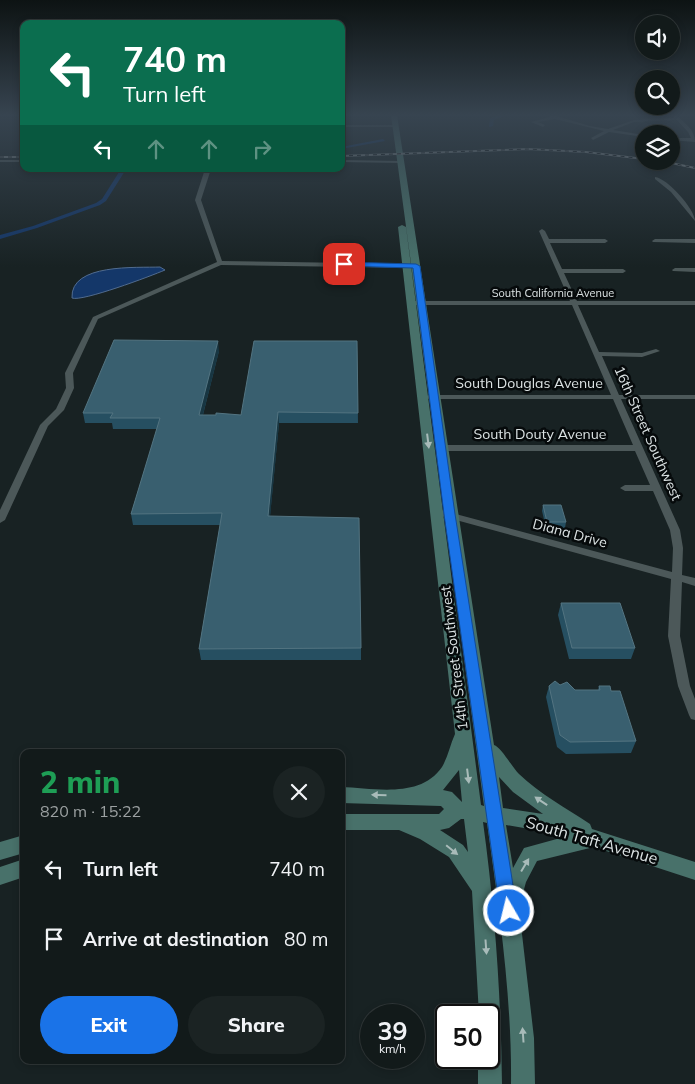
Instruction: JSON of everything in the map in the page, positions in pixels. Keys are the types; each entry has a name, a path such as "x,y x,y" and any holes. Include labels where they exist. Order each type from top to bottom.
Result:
{"main road":[{"name":"14th Street Southwest","path":"397,166 417,303 443,513 463,734 465,811 482,889 490,1011 490,1084"},
{"name":"14th Street Southwest","path":"428,397 441,448 443,513 496,815 523,1038 524,1084"},
{"path":"409,796 432,789 450,772 463,734"},
{"path":"484,738 499,767 520,788 596,838"},
{"name":"South Taft Avenue","path":"345,795 445,798 465,811 547,823 695,871"},
{"path":"345,822 393,820 442,822 465,811"},
{"path":"393,820 427,833 456,851 482,889"},
{"path":"509,911 516,878 531,854 596,838"},
{"path":"0,851 20,845"},
{"path":"0,876 20,869"}],"street":[{"path":"207,172 198,200 220,263"},
{"path":"657,178 673,191 695,219"},
{"path":"685,207 695,207"},
{"name":"16th Street Southwest","path":"542,231 657,488 677,540 674,636 684,686 695,715"},
{"path":"548,242 605,241"},
{"path":"655,241 695,241"},
{"path":"0,520 44,425 60,410 70,388 69,373 95,318 220,263 411,266"},
{"path":"560,270 623,271"},
{"path":"675,270 695,270"},
{"name":"South California Avenue","path":"417,303 695,303"},
{"path":"639,303 644,312"},
{"path":"597,354 642,355 656,351"},
{"name":"South Douglas Avenue","path":"428,397 695,398"},
{"name":"South Douty Avenue","path":"441,448 639,448"},
{"path":"625,488 657,488"},
{"name":"Diana Drive","path":"443,513 695,582"}],"water":[{"path":"160,267 165,270 132,283 89,296 72,298 74,287 82,279 93,273 122,268"}],"building":[{"path":"114,340 218,341 199,415 216,415 216,413 241,415 254,341 357,341 358,413 278,412 268,516 359,518 361,648 199,649 222,513 131,514 160,418 110,418 113,413 83,413"},
{"path":"543,505 561,505 566,522 547,522"},
{"path":"561,603 620,603 635,648 572,648"},
{"path":"555,681 560,685 567,682 575,690 600,690 599,686 610,686 611,691 620,691 636,741 570,742 560,735 549,686"}],"waterway":[{"path":"0,237 35,227 98,204 104,200 122,172"}],"railway":[{"path":"684,166 695,168"}],"route":[{"path":"344,264 416,266 433,397 489,765 509,911"}]}
